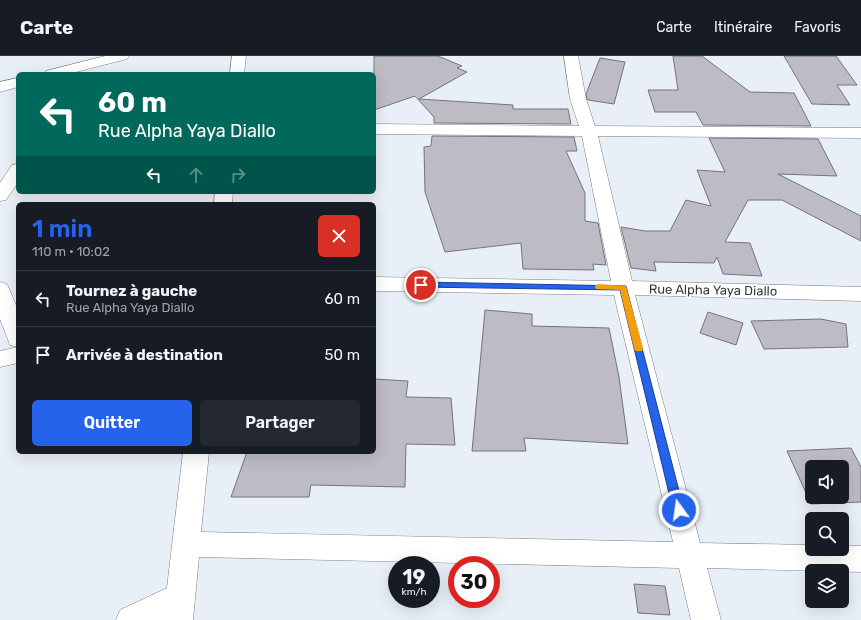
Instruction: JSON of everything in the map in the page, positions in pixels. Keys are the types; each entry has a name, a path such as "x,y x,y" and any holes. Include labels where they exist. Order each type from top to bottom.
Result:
{"street":[{"path":"65,72 86,69 122,56"},
{"path":"237,72 239,56"},
{"path":"571,56 578,98 589,131 623,288 706,620"},
{"path":"0,87 16,83"},
{"path":"376,129 861,133"},
{"path":"0,196 16,172"},
{"name":"Rue Alpha Yaya Diallo","path":"376,284 861,294"},
{"path":"0,289 16,333"},
{"path":"0,359 16,355"},
{"path":"131,620 179,608 196,454"},
{"path":"186,544 861,559"}],"building":[{"path":"374,56 438,56 462,66 457,68 467,72 419,99 513,105 513,109 568,109 571,124 434,123 434,117 415,96 376,109 376,72 374,72"},
{"path":"673,56 702,56 750,92 794,93 811,126 703,125 696,112 655,112 648,90 678,90"},
{"path":"784,56 836,56 857,85 837,85 850,105 812,104"},
{"path":"600,58 625,62 614,104 587,99 586,94"},
{"path":"432,136 574,137 577,151 566,151 585,193 585,221 598,223 606,265 593,264 594,270 523,269 521,243 445,252 425,192 424,147 431,146"},
{"path":"709,138 818,139 837,176 778,174 861,216 861,241 782,200 748,200 725,242 750,243 762,276 723,274 717,257 714,263 654,262 656,271 631,268 621,227 645,231 670,231 686,200 711,206 697,170 725,172"},
{"path":"485,310 532,314 532,326 609,328 619,377 628,444 524,438 526,451 472,451"},
{"path":"708,312 743,323 736,345 700,333"},
{"path":"821,319 846,324 848,347 764,349 751,321"},
{"path":"376,379 408,381 406,397 451,398 455,445 406,444 405,487 311,485 309,497 231,497 246,454 376,454"},
{"path":"851,448 861,467 861,502 849,502 849,460 805,460 805,491 787,451"},
{"path":"634,584 665,586 670,615 638,613"}],"slow traffic":[{"path":"599,287 623,288 638,348"}],"route":[{"path":"421,285 623,288 679,510"}]}
